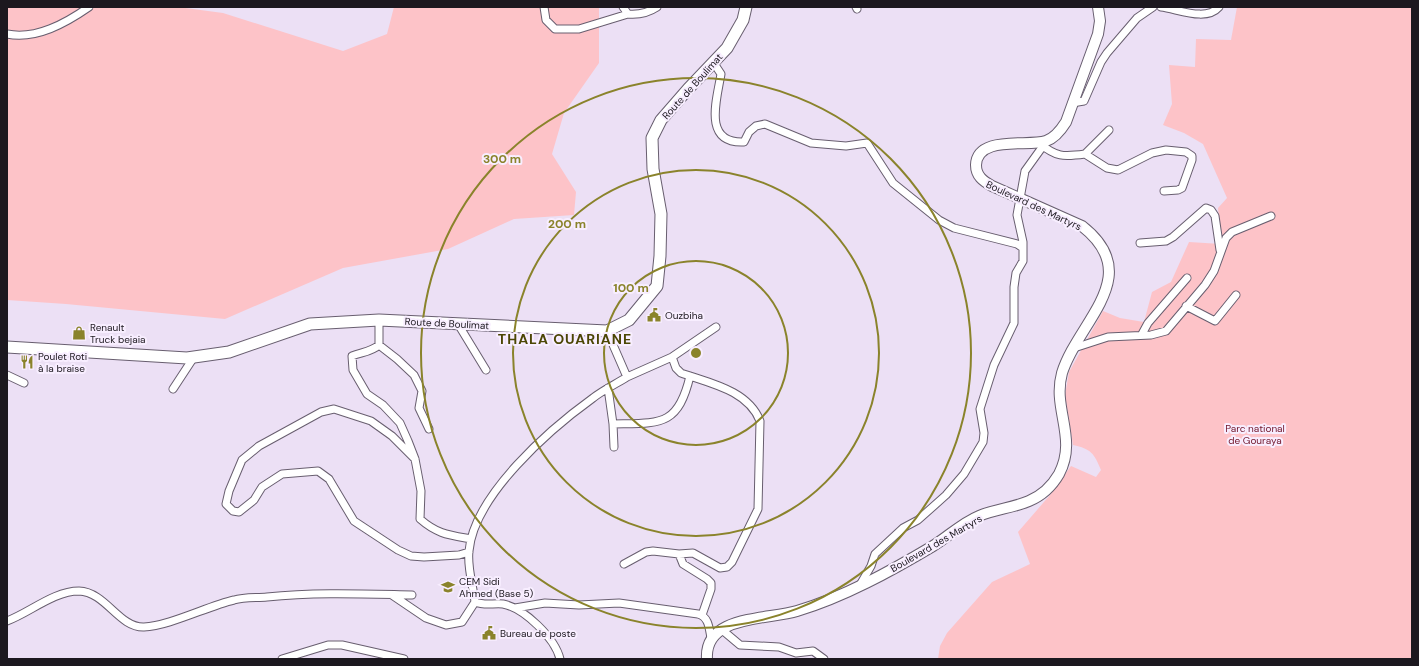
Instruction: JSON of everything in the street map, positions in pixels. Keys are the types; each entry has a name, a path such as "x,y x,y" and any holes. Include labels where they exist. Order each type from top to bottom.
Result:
{"main road":[{"name":"Route de Boulimat","path":"7,347 194,357 229,352 310,324 379,320 607,330 629,320 657,286 660,256 661,214 653,169 652,138 661,120 727,48 743,20 746,7"},
{"name":"Boulevard des Martyrs","path":"711,638 721,629 734,623 797,611 860,585 935,545 955,529 979,516 1027,502 1042,494 1056,479 1064,463 1067,445 1060,406 1062,374 1074,348 1104,296 1109,279 1108,261 1102,246 1094,236 1082,226 983,181 978,174 976,165 978,155 984,150 1005,143 1041,144 1061,131 1066,122 1098,34 1100,21 1098,7"},
{"path":"708,659 708,645 711,638"}],"street":[{"path":"7,34 19,37 35,34 78,14 89,7"},
{"path":"544,7 546,20 555,29 579,29 628,14 636,15 650,12 657,7"},
{"path":"623,7 628,14"},
{"path":"1072,103 1084,101 1101,62 1137,18 1153,7"},
{"path":"1161,7 1201,15 1214,12 1219,7"},
{"path":"713,62 721,74 716,95 716,128 721,135 730,141 744,142 753,129 765,124 818,144 846,146 867,143 893,183 939,220 954,228 1017,244 1023,248"},
{"path":"1085,154 1109,130"},
{"path":"860,585 871,566 875,554 903,528 918,520 946,495 964,474 983,442 984,433 980,409 994,365 1014,323 1014,287 1016,273 1023,261 1023,242 1017,215 1025,171 1041,144 1050,152 1064,156 1085,154 1107,168 1118,170 1152,153 1166,150 1186,152 1192,156 1182,188 1164,191"},
{"path":"1140,243 1166,241 1173,237 1206,208 1211,210 1215,216 1220,250"},
{"path":"1074,348 1108,337 1160,334 1166,331 1214,271 1220,250 1226,238 1232,232 1270,216"},
{"path":"1142,334 1148,323 1187,278"},
{"path":"1186,306 1216,321 1236,295"},
{"path":"379,320 379,345 372,351 361,352 352,356 353,370 367,394 383,405 400,423 415,459 421,491 420,519 431,529 445,534 471,539"},
{"path":"458,324 486,370"},
{"path":"392,595 426,618 446,625 462,622 475,602 468,552 471,539 485,507 499,486 548,434 594,396 627,377 672,357 716,327"},
{"path":"607,330 627,377"},
{"path":"379,345 414,375 422,391 419,408 429,430"},
{"path":"173,389 194,357"},
{"path":"624,564 646,552 653,551 679,554 693,553 720,568 727,567 732,562 758,509 760,421 757,415 742,398 726,388 680,373 676,368 672,357"},
{"path":"7,375 24,383"},
{"path":"613,424 647,423 667,419 674,414 685,396 690,376"},
{"path":"608,388 613,424 614,447"},
{"path":"415,459 392,436 371,421 334,409 321,412 259,446 242,460 229,491 226,504 234,511 239,512 254,500 262,487 282,474 318,472 329,479 354,521 398,550 411,556 424,557 459,555 468,552"},
{"path":"679,554 683,564 711,583 711,589 702,615"},
{"path":"7,621 40,603 79,591 92,594 103,601 123,620 143,627 161,624 235,600 299,593 412,595"},
{"path":"475,602 483,605 502,604 515,608 530,617 547,636 559,654 560,659"},
{"path":"515,608 545,604 579,605 619,603 702,615 708,621 711,638"},
{"path":"721,629 740,645 779,648 796,652 813,651 824,659"},
{"path":"282,659 328,645 342,645 404,659"}],"green space":[{"path":"7,7 178,7 223,13 343,51 387,34 394,7 599,7 599,63 564,113 552,154 576,192 574,215 514,219 448,249 343,268 225,319 7,300"},
{"name":"Parc national de Gouraya","path":"1237,7 1412,7 1412,659 938,659 940,646 947,633 992,582 1030,564 1018,532 1050,495 1071,466 1096,477 1101,470 1096,459 1088,450 1073,445 1065,395 1069,372 1103,311 1120,318 1144,322 1152,292 1171,282 1189,242 1221,244 1218,208 1227,198 1203,144 1184,133 1163,125 1172,104 1169,65 1195,67 1196,39 1231,40"}],"place":[{"name":"Ouzbiha","path":"654,315"},
{"name":"Renault Truck bejaia","path":"79,333"},
{"name":"Poulet Roti à la braise","path":"27,362"},
{"name":"CEM Sidi Ahmed (Base 5)","path":"448,587"},
{"name":"Bureau de poste","path":"489,633"}],"district":[{"name":"THALA OUARIANE","path":"565,339"}]}
